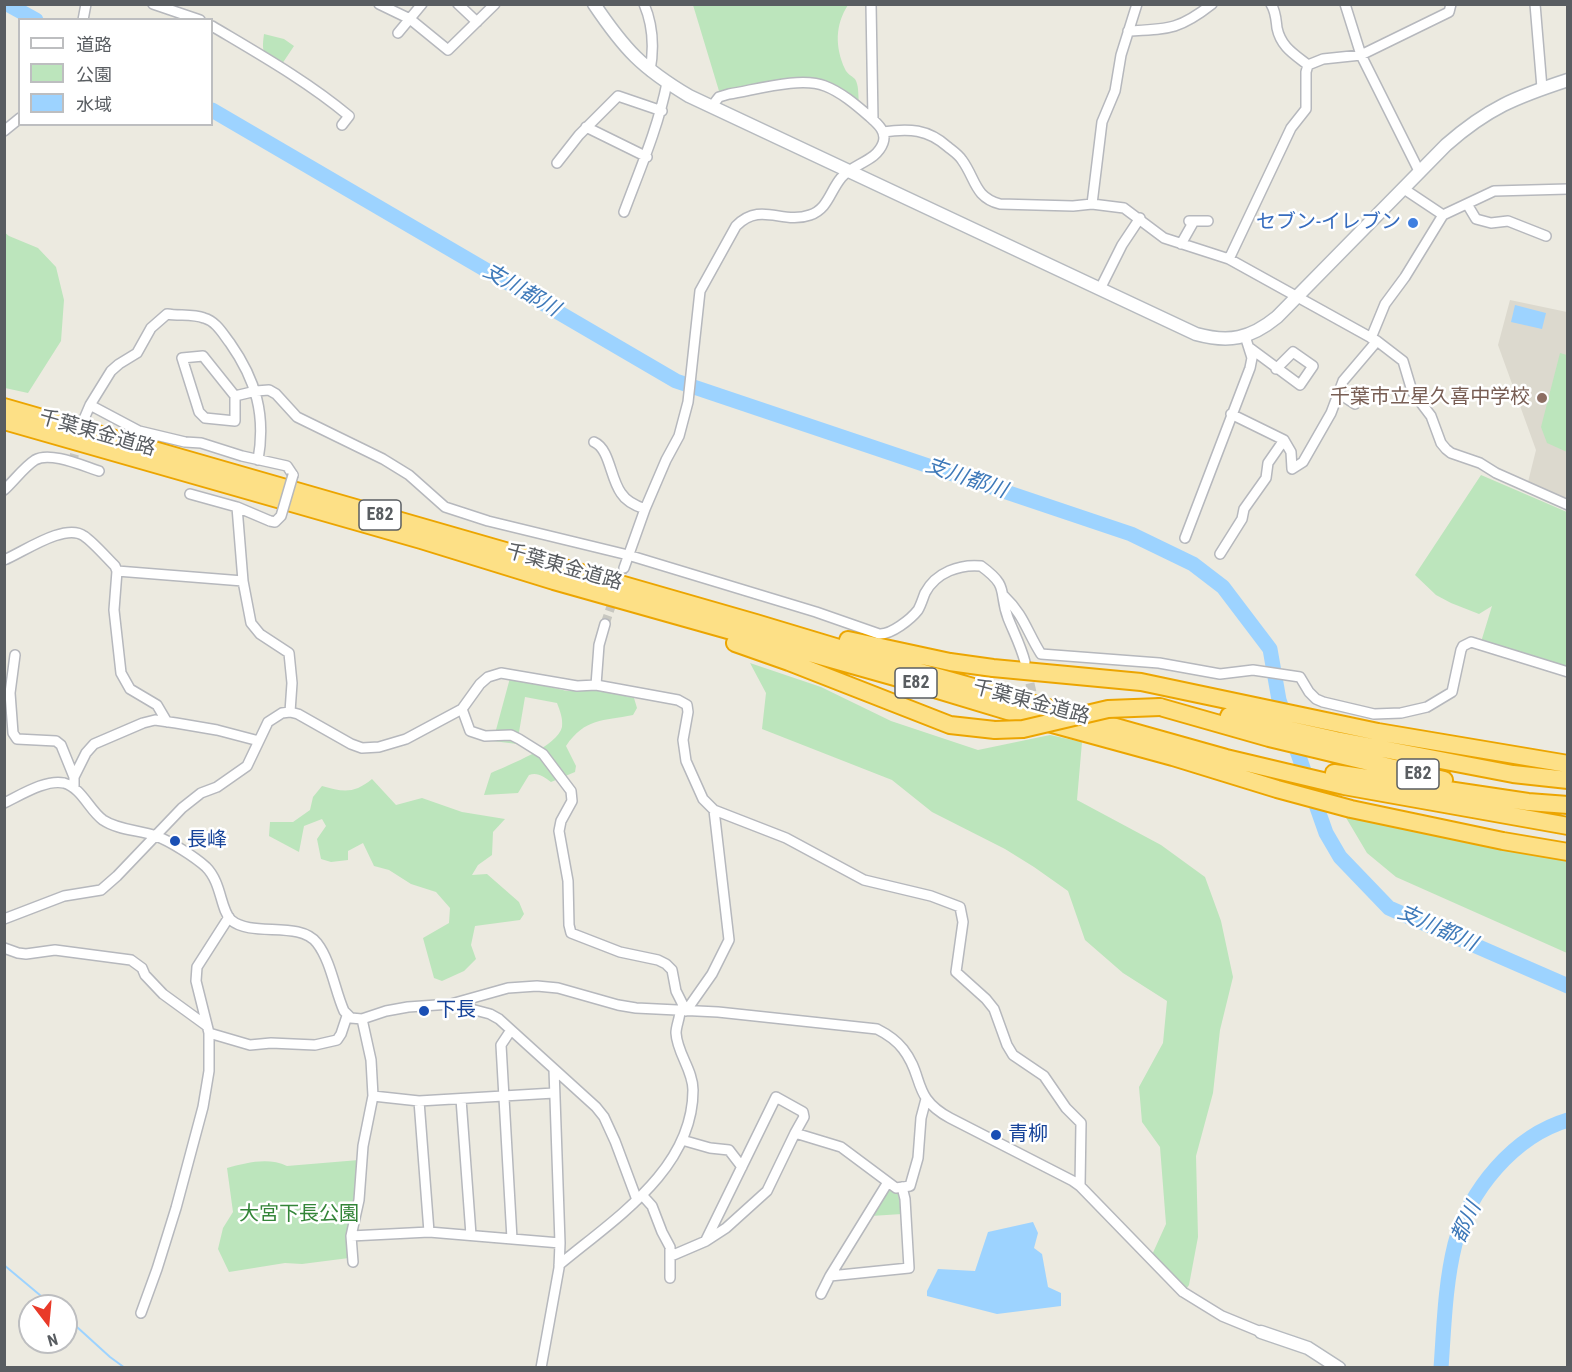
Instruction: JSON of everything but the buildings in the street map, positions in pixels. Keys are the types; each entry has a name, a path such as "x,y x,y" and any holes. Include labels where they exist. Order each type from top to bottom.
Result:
{"highway":[{"name":"千葉東金道路","path":"4,407 902,667 1123,729 1146,730 1271,765"},
{"name":"千葉東金道路","path":"4,420 421,540 554,581"},
{"name":"E82","path":"554,581 603,603 720,638 789,662 950,724 995,730 1023,729 1108,709 1160,707 1269,738 1568,806"},
{"name":"E82","path":"554,581 895,677 1277,789 1351,808 1503,841 1568,852"},
{"path":"756,623 800,629 950,662 1141,682 1250,704 1334,731 1514,774 1568,780"},
{"path":"1160,707 1568,764"},
{"name":"E82","path":"1271,765 1568,806"},
{"name":"E82","path":"1271,765 1344,786 1568,825"}],"street":[{"path":"153,4 194,18"},
{"path":"379,4 410,19 447,50 495,4"},
{"path":"398,33 422,4"},
{"path":"458,4 477,22"},
{"path":"594,4 620,42 650,71 667,83 1196,334 1223,339 1245,336 1268,324 1446,145 1474,121 1509,101 1568,80"},
{"path":"644,4 654,50 650,71"},
{"path":"871,4 873,120"},
{"path":"1092,204 1102,122 1115,91 1121,55 1137,4"},
{"path":"1128,32 1168,29 1184,24 1212,4"},
{"path":"1271,4 1280,40 1287,49 1308,65"},
{"path":"1346,4 1361,55 1420,173"},
{"path":"1308,65 1323,59 1361,55 1449,12 1451,4"},
{"path":"1535,4 1542,88"},
{"path":"213,27 305,83 337,106 349,116 342,125"},
{"path":"1229,259 1291,128 1306,109 1308,65"},
{"path":"624,568 645,510 679,436 688,402 700,291 736,226 753,214 800,218 821,210 842,177 874,157 880,151 884,141 883,132 873,120 837,92 824,85 808,82 729,94 719,97 712,106"},
{"path":"624,212 647,157 662,111 667,83"},
{"path":"557,163 586,127 618,96 662,111"},
{"path":"4,131 18,120"},
{"path":"586,127 647,157"},
{"path":"883,132 916,130 934,136 962,160 978,191 985,198 1000,204 1072,206 1092,204 1124,208 1164,238 1229,259 1374,340 1403,361 1412,391 1431,416 1441,443 1451,453 1479,463 1496,474 1568,505"},
{"path":"1404,189 1443,215"},
{"path":"1231,414 1284,440 1291,452 1292,469 1303,462 1331,413 1343,381 1374,340 1385,304 1405,277 1443,215 1486,194 1502,189 1568,189"},
{"path":"1467,204 1476,219 1491,223 1508,221 1546,236"},
{"path":"1100,289 1122,245 1140,218"},
{"path":"1181,244 1190,221 1208,221"},
{"path":"84,419 111,371 137,353 151,328 167,314 204,318 220,329 249,371 256,391 261,431 258,460"},
{"path":"1185,538 1250,368 1252,358 1245,336"},
{"path":"1250,348 1276,369"},
{"path":"203,356 235,396 235,421 205,418 199,412 182,358 203,356"},
{"path":"235,396 269,390 276,394 297,417 383,459 409,475 445,507 488,521 628,555 883,634 893,630 916,612 926,591 935,581 960,566 981,566 998,580 1004,596 1006,611 1019,640 1025,662"},
{"path":"1338,393 1355,404"},
{"path":"90,405 139,431 185,442 201,443 258,460 288,466 293,475 281,516 275,522 237,507 190,494"},
{"path":"1220,554 1242,519 1244,508 1266,478 1268,463 1284,440"},
{"path":"594,442 604,449 610,473 622,495 645,510"},
{"path":"4,490 34,461 42,457 51,456 99,471"},
{"path":"237,507 243,581 251,623 260,633 289,653 292,683 290,712"},
{"path":"4,560 39,541 69,532 85,536 115,566 117,571 114,610 121,674 130,689 158,705 166,722"},
{"path":"117,571 243,581"},
{"path":"1004,596 1022,617 1032,641 1041,654 1160,663 1220,674 1253,670 1300,677 1304,686 1316,699 1374,714 1427,707 1448,696 1454,689 1461,650 1463,646 1471,642 1568,672"},
{"path":"596,685 599,645 604,624"},
{"path":"15,655 10,693 13,733 17,739 56,741 61,745 74,782 103,820 110,824 156,836 204,866 218,884 229,917 245,926 296,932 317,943 347,1016 356,1020 408,1007 452,1004 508,988 537,986 558,988 627,1007 764,1017 877,1029 894,1039 903,1049 926,1099 933,1107 1080,1186 1183,1292 1222,1316 1308,1348 1339,1368"},
{"path":"4,919 64,896 88,894 101,890 182,808 201,793 216,787 247,766 268,722 282,713 298,714 362,748 394,744 462,709 480,684 488,677 501,673 577,686 596,685 678,700 687,705 688,712 683,741 686,762 703,799 714,810 786,838 864,880 930,896 960,907 963,922 956,972 994,1009 1013,1055 1044,1076 1066,1108 1081,1123 1080,1186"},
{"path":"462,709 470,731 485,736 511,735 519,739 543,754 571,791 572,801 561,821 559,831 568,881 571,933 620,952 658,960 666,964 672,970 683,1011"},
{"path":"74,782 86,753 94,744 155,720 217,730 259,741"},
{"path":"4,802 51,783 74,782"},
{"path":"559,1265 640,1198 670,1160 688,1127 693,1087 676,1032 683,1011 711,974 729,940 714,810"},
{"path":"141,1312 170,1228 202,1107 209,1071 208,1029 196,981 197,967 229,917"},
{"path":"4,948 26,954 55,950 131,960 142,968 145,975 163,994 208,1029 250,1045 271,1043 315,1046 337,1040 347,1016"},
{"path":"452,1004 490,1014 586,1096 604,1116 640,1198 652,1206 670,1247 670,1278"},
{"path":"353,1262 351,1236 359,1200 363,1146 373,1096 371,1060 362,1019"},
{"path":"511,1030 501,1046 512,1239"},
{"path":"541,1368 559,1265 560,1243 554,1069"},
{"path":"373,1096 419,1101 554,1093"},
{"path":"671,1256 706,1241 726,1228 767,1191 804,1117 803,1112 776,1097 706,1241"},
{"path":"461,1099 471,1235"},
{"path":"795,1133 841,1147 896,1188 910,1186 918,1158 921,1118 926,1099"},
{"path":"419,1101 429,1232"},
{"path":"682,1140 710,1148 729,1150 742,1167"},
{"path":"821,1294 888,1182"},
{"path":"830,1276 909,1268 905,1199 902,1187"},
{"path":"351,1236 429,1232 560,1243"}],"shaded area":[{"name":"千葉市立星久喜中学校","path":"1510,300 1567,312 1567,500 1528,482 1536,450 1498,345"}],"green space":[{"path":"693,5 848,5 839,28 839,53 845,69 856,81 859,103 830,85 811,78 719,91"},
{"path":"264,34 284,39 294,46 282,64 265,53"},
{"path":"4,232 38,248 56,267 64,300 61,341 28,393 5,388"},
{"path":"1560,353 1567,355 1567,452 1547,443 1541,427"},
{"path":"1481,475 1567,512 1567,673 1481,642 1492,606 1479,614 1451,603 1436,595 1415,575"},
{"path":"750,663 821,687 891,721 978,750 1050,735 1082,742 1077,800 1161,845 1205,877 1221,921 1233,977 1220,1030 1213,1093 1196,1156 1198,1237 1189,1285 1181,1296 1151,1257 1166,1224 1160,1147 1142,1122 1139,1087 1163,1043 1167,1001 1123,973 1085,940 1068,891 1034,867 1005,849 932,812 892,780 762,729 766,693"},
{"path":"510,678 567,691 595,689 634,698 637,708 633,715 588,725 573,737 566,746 576,766 575,772 551,782 532,774 529,775 518,793 484,795 491,773 543,748 559,734 562,727 562,718 557,703 525,697 517,744 493,741"},
{"path":"372,779 396,805 422,798 462,812 505,819 493,832 492,855 478,865 472,875 487,874 519,902 524,914 520,920 475,926 471,945 476,959 464,971 442,981 434,978 423,938 449,923 450,908 436,892 411,884 389,870 374,866 363,843 348,851 348,860 331,862 321,859 317,839 326,826 322,819 304,826 299,852 269,836 270,822 293,822 310,810 313,797 322,786 336,790 348,790 360,787"},
{"path":"1345,816 1567,858 1567,953 1396,877 1367,853"},
{"name":"大宮下長公園","path":"359,1160 358,1197 347,1230 349,1258 302,1264 285,1263 229,1272 218,1249 223,1228 233,1212 227,1168 257,1162 280,1163 287,1166"},
{"path":"894,1189 898,1194 902,1214 871,1216 887,1190"}],"water":[{"path":"1515,305 1546,313 1542,329 1511,322"},
{"path":"1033,1222 1038,1233 1034,1248 1042,1254 1048,1287 1061,1293 1061,1306 997,1314 927,1296 927,1291 938,1269 975,1271 988,1232"}],"waterway":[{"name":"支川都川","path":"7,4 32,18"},
{"name":"支川都川","path":"213,111 676,381 1131,534 1193,564 1223,587 1270,649 1279,700 1326,833 1340,857 1389,908 1568,986"},
{"name":"都川","path":"1441,1368 1449,1274 1455,1244 1471,1204 1496,1168 1512,1152 1548,1128 1568,1120"},
{"path":"4,1265 39,1294"},
{"path":"78,1328 125,1368"}],"tunnel":[{"path":"72,463 79,439"},
{"path":"605,624 624,568"},
{"path":"1027,670 1035,706"}],"place":[{"name":"セブン-イレブン","path":"1413,223"},
{"name":"千葉市立星久喜中学校","path":"1542,398"},
{"name":"長峰","path":"175,841"},
{"name":"下長","path":"424,1011"},
{"name":"青柳","path":"996,1135"}]}
